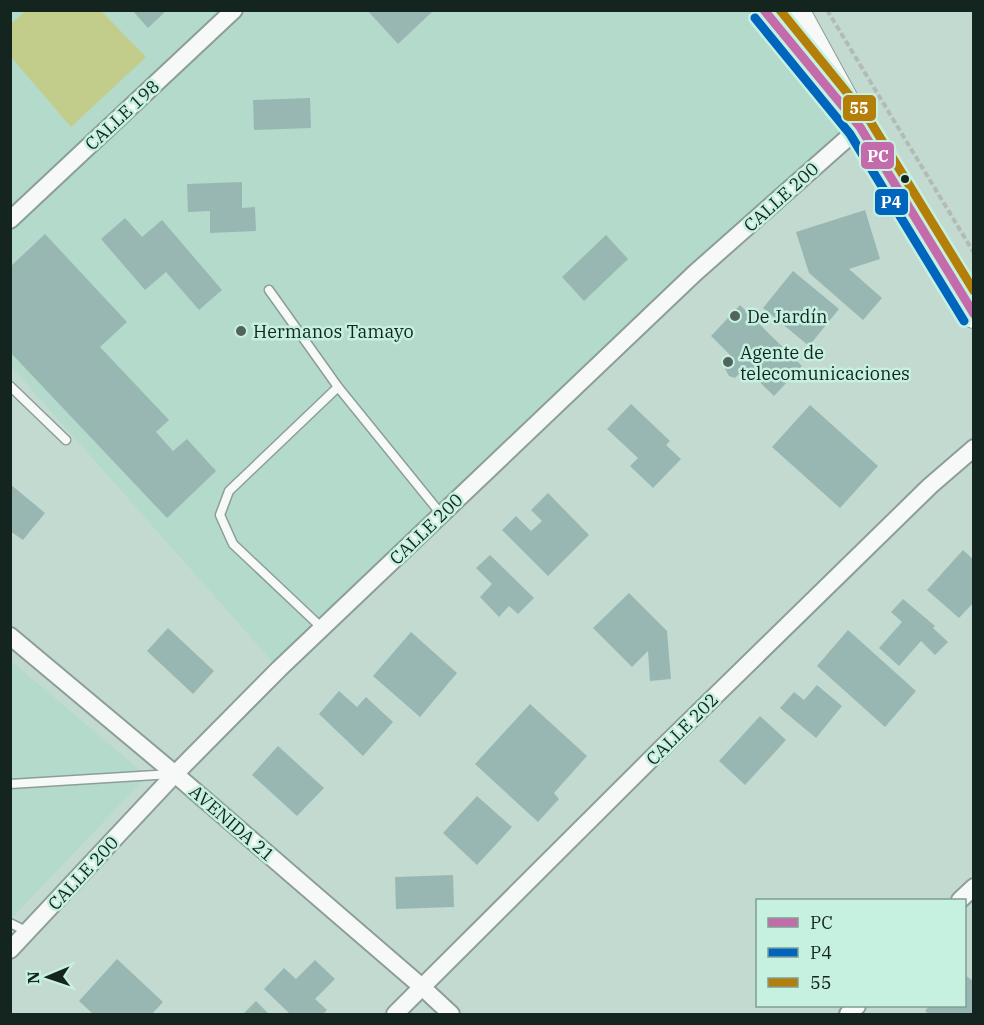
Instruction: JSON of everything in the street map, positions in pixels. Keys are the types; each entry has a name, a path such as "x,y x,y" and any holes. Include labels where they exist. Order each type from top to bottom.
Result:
{"main road":[{"path":"764,10 860,127"},
{"path":"796,10 860,127 974,315"}],"street":[{"name":"CALLE 198","path":"10,220 234,10"},
{"name":"CALLE 200","path":"10,950 175,774 322,628 695,273 860,127"},
{"name":"CALLE 202","path":"395,1014 667,743 930,486 974,448"},
{"name":"AVENIDA 21","path":"10,636 175,774 451,1014"},
{"path":"961,899 974,887"}],"lane":[{"path":"268,290 338,387 441,514"},
{"path":"10,386 66,440"},
{"path":"322,628 233,544 220,515 229,490 338,387"},
{"path":"10,784 175,774"},
{"path":"10,923 28,932"}],"path":[{"path":"827,10 974,253"}],"shaded area":[{"name":"Hermanos Tamayo","path":"10,11 764,11 860,127 279,669 11,366"},
{"path":"11,661 147,776 11,919"}],"green space":[{"path":"26,10 101,11 146,57 71,127 11,57 11,24"}],"building":[{"path":"132,10 167,10 148,28"},
{"path":"367,10 434,10 398,44"},
{"path":"310,98 311,128 254,130 253,100"},
{"path":"242,182 242,208 255,207 256,231 210,233 210,211 188,212 187,184"},
{"path":"865,210 880,259 849,269 882,298 863,320 809,273 796,232"},
{"path":"125,218 142,237 162,220 222,290 199,310 166,272 145,290 101,239"},
{"path":"45,234 127,322 100,347 169,420 156,432 173,451 187,439 216,471 167,518 10,352 10,267"},
{"path":"606,235 628,259 584,301 562,277"},
{"path":"793,271 839,309 809,346 763,308"},
{"path":"740,305 802,366 774,396 745,368 735,378 729,376 724,367 724,361 730,355 711,336"},
{"path":"631,404 670,441 666,445 681,459 653,488 630,466 638,458 607,429"},
{"path":"810,405 878,466 840,508 772,447"},
{"path":"10,484 45,513 23,540 10,531"},
{"path":"548,493 589,535 548,576 502,530 516,516 531,531 542,521 531,510"},
{"path":"963,550 974,560 974,602 959,618 927,590"},
{"path":"490,555 534,598 518,614 509,606 499,617 480,597 492,584 476,568"},
{"path":"629,593 667,631 671,679 650,681 648,651 632,667 593,628"},
{"path":"903,599 935,626 933,628 948,642 935,655 921,641 899,666 879,648 902,622 891,612"},
{"path":"168,628 214,671 193,694 147,651"},
{"path":"848,630 916,691 885,727 817,666"},
{"path":"411,632 457,673 420,717 373,676"},
{"path":"817,685 842,706 816,738 780,708 794,692 804,700"},
{"path":"339,691 357,707 366,697 393,722 363,756 319,714"},
{"path":"530,704 587,756 554,793 559,799 538,822 475,764"},
{"path":"760,716 786,740 745,785 719,761"},
{"path":"278,746 324,788 297,816 252,775"},
{"path":"477,796 512,827 477,865 443,833"},
{"path":"453,875 454,907 396,909 395,877"},
{"path":"117,959 163,1002 152,1014 93,1014 79,1001"},
{"path":"315,960 335,979 315,999 327,1010 323,1014 290,1014 264,989 284,968 296,979"},
{"path":"966,976 974,982 974,1014 929,1014 925,1011 928,1007 966,1007"},
{"path":"256,1001 269,1014 243,1014"}],"transit line":[{"name":"PC","path":"764,10 860,127 974,314"},
{"name":"55","path":"780,10 870,121 974,291"},
{"name":"P4","path":"755,18 850,134 964,321"}],"place":[{"name":"De Jardín","path":"735,316"},
{"name":"Hermanos Tamayo","path":"241,331"},
{"name":"Agente de telecomunicaciones","path":"728,362"}]}
